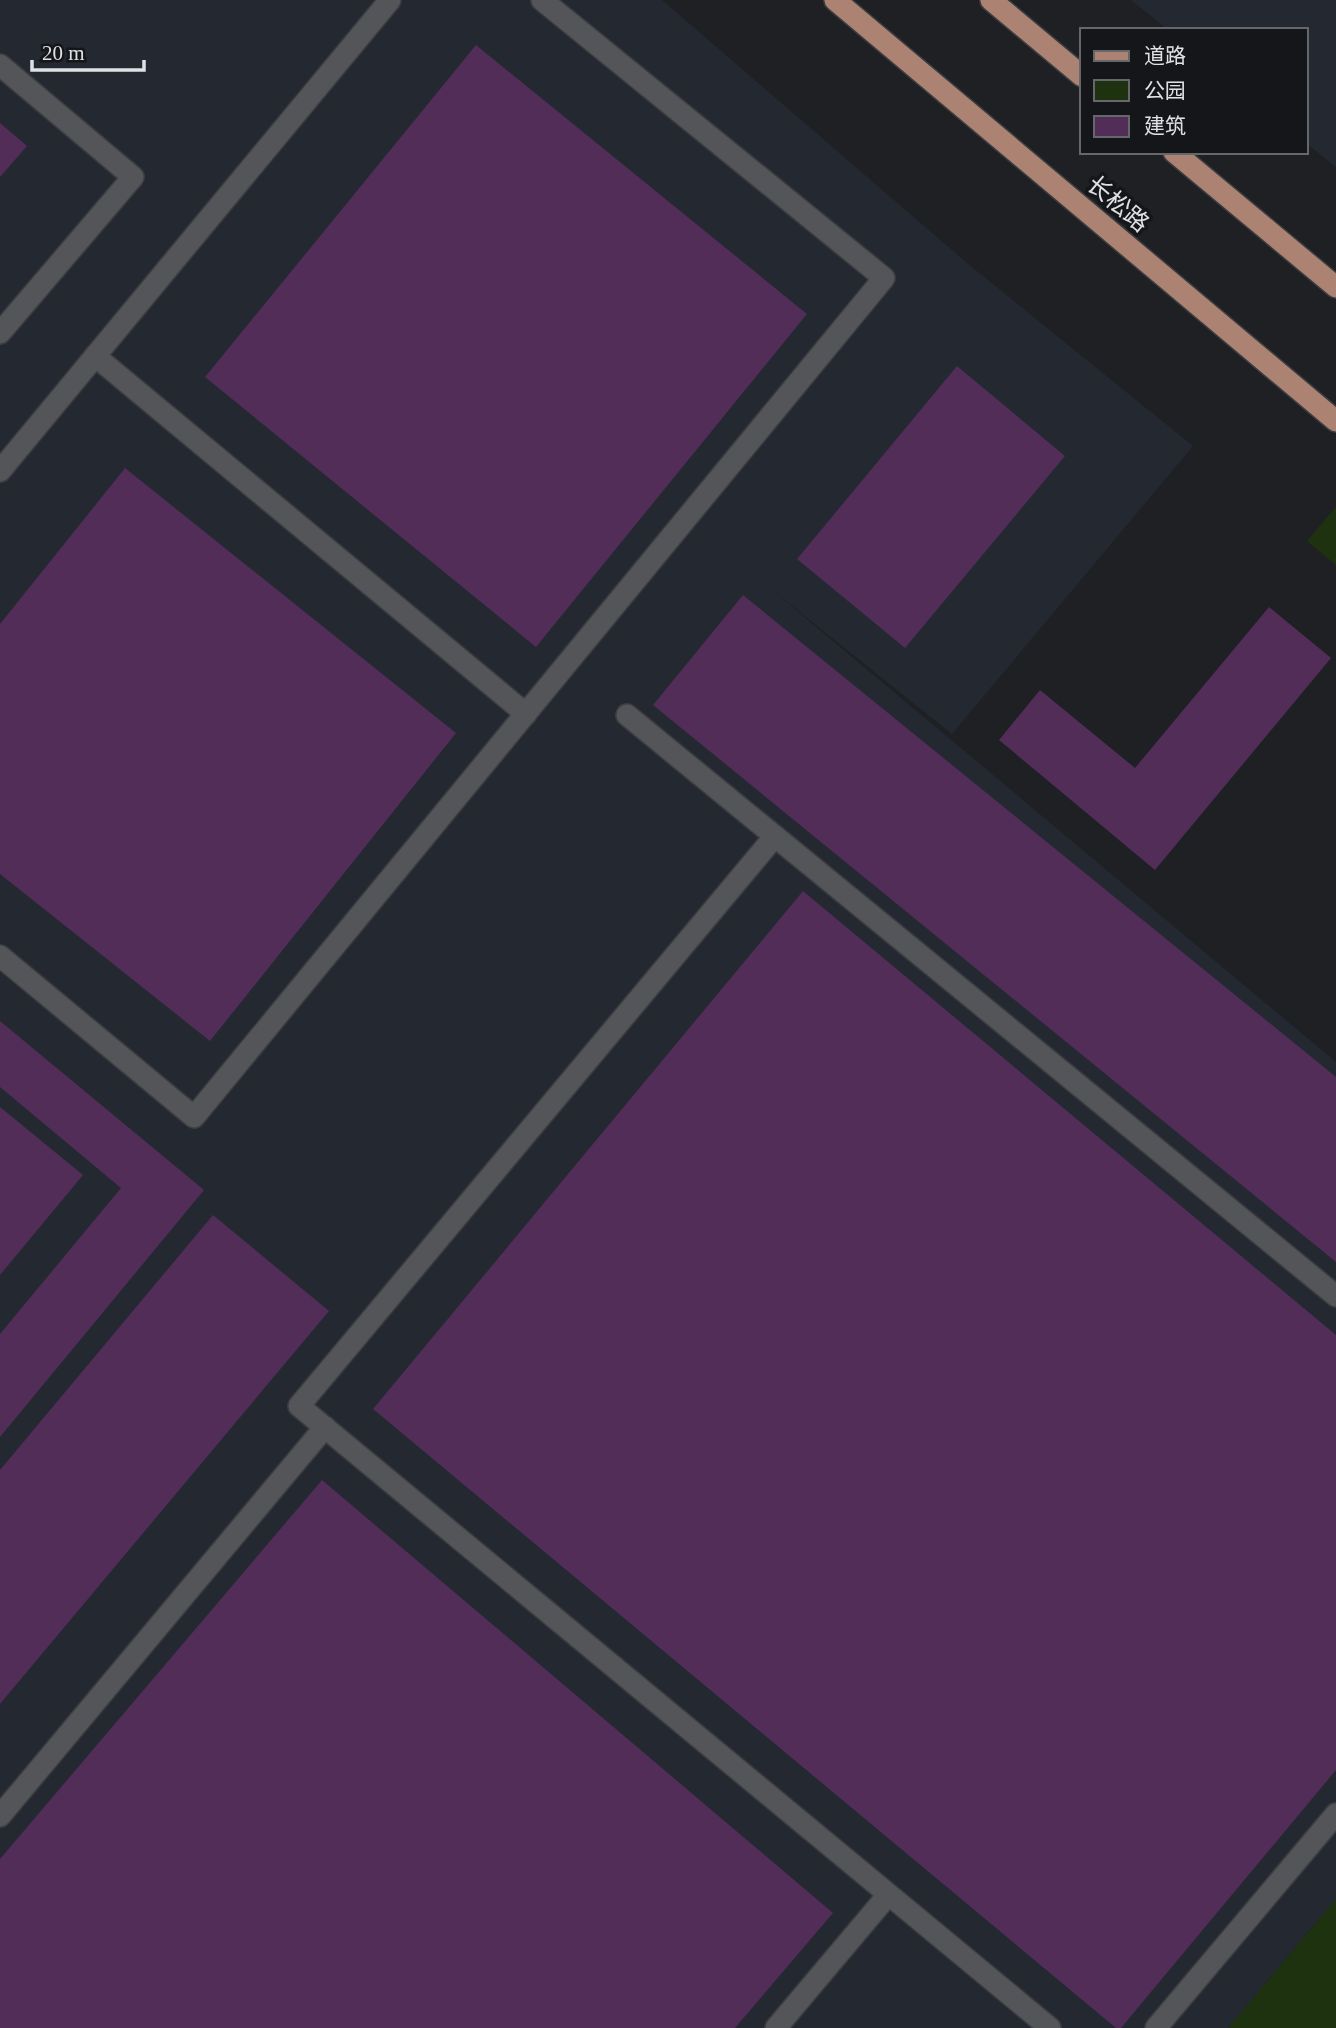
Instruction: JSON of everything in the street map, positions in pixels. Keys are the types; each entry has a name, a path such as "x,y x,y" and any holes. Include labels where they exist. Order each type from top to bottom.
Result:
{"main road":[{"name":"长松路","path":"835,0 1336,421"},
{"path":"991,0 1080,74"},
{"path":"1176,154 1336,287"}],"lane":[{"path":"0,471 390,0"},
{"path":"0,956 194,1117 884,278 542,0"},
{"path":"0,65 133,177 0,333"},
{"path":"94,356 526,714"},
{"path":"627,715 1336,1296"},
{"path":"775,836 299,1406 1050,2028"},
{"path":"0,1816 324,1427"},
{"path":"1156,2028 1336,1814"},
{"path":"776,2028 888,1895"}],"shaded area":[{"path":"0,0 662,0 967,263 1193,446 952,734 772,590 1336,1062 1336,1899 1228,2028 0,2028"},
{"path":"1131,0 1336,0 1336,167 1308,145 1308,28 1166,28"}],"green space":[{"path":"1336,507 1336,565 1307,541"},
{"path":"1336,1899 1336,2028 1228,2028"}],"building":[{"path":"476,45 807,314 536,647 205,377"},
{"path":"0,123 27,146 0,177"},
{"path":"957,366 1065,456 905,648 797,559"},
{"path":"125,468 456,733 210,1041 0,874 0,624"},
{"path":"743,595 1336,1077 1336,1262 653,705"},
{"path":"1269,607 1331,658 1155,870 999,740 1040,690 1135,768"},
{"path":"803,891 1336,1335 1336,1770 1121,2028 1116,2028 373,1409"},
{"path":"0,1021 204,1190 0,1437 0,1334 121,1188 0,1087"},
{"path":"0,1107 83,1175 0,1275"},
{"path":"213,1215 329,1311 0,1704 0,1470"},
{"path":"322,1480 833,1913 735,2028 0,2028 0,1859"}]}
